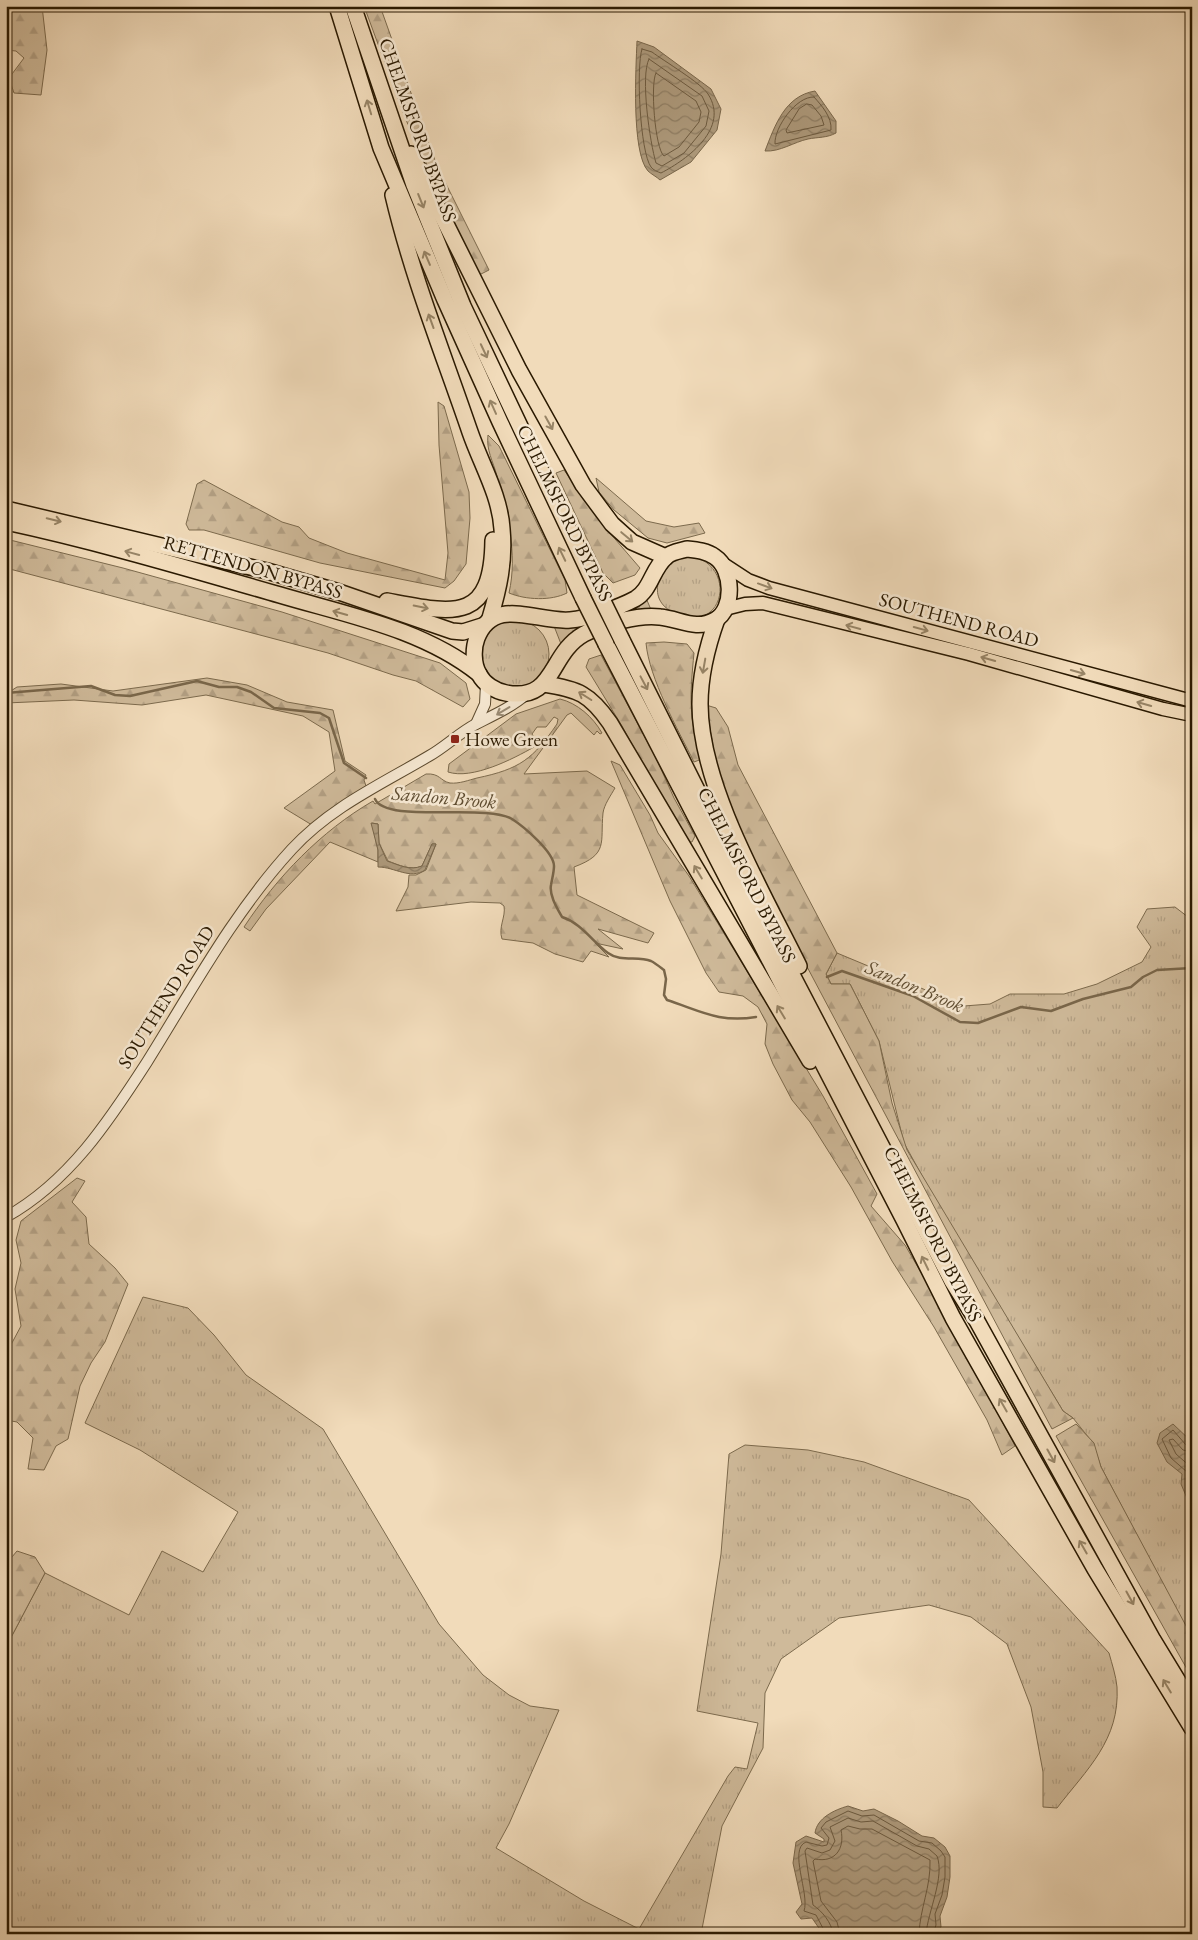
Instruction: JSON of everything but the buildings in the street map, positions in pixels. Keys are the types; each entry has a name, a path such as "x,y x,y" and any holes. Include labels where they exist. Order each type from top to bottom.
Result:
{"highway":[{"name":"CHELMSFORD BYPASS","path":"338,6 381,148 444,300 583,598 963,1335 1096,1569 1192,1728"},
{"name":"CHELMSFORD BYPASS","path":"354,6 414,184 463,306 622,640 730,856 952,1281 977,1321 1153,1640 1192,1704"},
{"path":"390,115 420,170 519,370 583,485 612,524 632,542 666,557 687,549 711,554 722,563 728,577 729,593 703,669 700,705 706,748 723,806 952,1281"},
{"path":"381,148 406,251 496,500 502,528 501,583 486,622 476,640 474,656 482,679 503,692 528,693 544,684 563,650 585,633 630,619 659,616 685,624 697,625 721,614"},
{"path":"339,592 446,611 460,610 471,604 482,594 488,582 493,556 493,536 489,505 474,442"},
{"name":"RETTENDON BYPASS","path":"6,509 231,562 339,592 452,631 463,632 508,613 558,621 574,620 617,606 643,594 666,557"},
{"name":"RETTENDON BYPASS","path":"6,522 154,559 361,619 435,644 457,656 482,679"},
{"path":"544,684 568,688 584,694 597,704 610,723 904,1220"}],"main road":[{"name":"SOUTHEND ROAD","path":"722,563 748,580 769,588 1158,694 1192,701"},
{"name":"SOUTHEND ROAD","path":"721,614 745,604 763,603 969,654 1163,709 1192,715"}],"street":[{"path":"476,724 485,704 482,679"},
{"path":"476,724 487,720 528,693"},
{"name":"SOUTHEND ROAD","path":"6,1217 45,1190 89,1147 115,1112 231,929 266,879 309,832 357,795 431,755 476,724"}],"green space":[{"path":"6,6 42,6 47,50 41,95 14,93 9,78 24,58 16,51 6,50"},
{"path":"364,6 380,6 437,166 489,270 479,275 406,120"},
{"path":"438,402 444,406 469,492 470,518 466,564 454,581 445,588 320,563 204,530 189,530 186,524 197,484 204,480 282,522 299,527 309,538 347,553 445,580 448,553 439,445"},
{"path":"488,435 499,446 565,580 567,593 561,596 538,599 509,593 512,548 508,519 489,451"},
{"path":"564,470 603,525 640,568 635,575 613,583 603,573 556,473"},
{"path":"596,478 646,521 674,527 699,523 705,533 667,543 648,538 614,510 599,492"},
{"path":"6,539 123,568 282,612 440,663 466,683 470,699 463,707 416,681 328,653 6,568"},
{"path":"687,556 701,559 711,567 718,577 720,588 719,599 714,608 705,615 693,618 667,609 660,601 658,592 658,583 668,566"},
{"path":"646,598 652,612 565,640 561,644 554,626"},
{"path":"515,620 528,623 539,630 546,641 549,654 546,667 539,678 528,685 515,688 502,685 491,678 484,667 481,654 484,641 491,630 502,623"},
{"path":"646,643 687,644 694,653 691,707 694,731 702,759 694,762 665,704 648,657"},
{"path":"601,655 695,836 692,842 686,842 622,726 586,667 589,659"},
{"path":"207,678 247,685 287,702 333,710 345,761 366,775 364,780 366,786 312,825 284,808 335,771 329,732 303,716 206,695 142,705 74,700 6,703 6,694 17,687 61,684 113,691"},
{"path":"560,699 584,711 602,733 600,734 597,731 594,735 571,713 567,715 524,774 587,771 615,788 604,810 602,840 598,852 585,862 574,867 577,895 654,933 648,943 598,929 623,949 595,943 609,957 591,951 583,962 555,954 533,943 502,939 501,930 504,906 500,903 471,902 396,911 408,887 409,875 416,875 426,870 436,844 432,844 422,866 409,868 400,866 388,861 379,843 378,824 372,823 378,850 378,862 330,842 266,909 250,931 244,927 271,890 301,856 336,826 373,801 375,804 426,774 437,776 450,783 457,783 492,775 524,761 540,746 557,724 558,719 554,717 546,727 537,727 532,734 536,741 534,747 515,757 480,771 458,774 448,772 449,764 516,714"},
{"path":"706,705 716,708 728,727 738,765 837,953 826,974 831,984 850,984 879,1041 892,1103 907,1150 1063,1411 1073,1418 1052,1429 778,912 746,844 717,770"},
{"path":"611,761 620,765 650,815 658,833 689,876 823,1096 877,1194 871,1206 905,1245 948,1319 1015,1446 1002,1455 987,1420 934,1327 892,1261 851,1187 810,1122 792,1100 765,1044 767,1024 758,1007 743,996 719,992 706,973 670,901"},
{"path":"1175,907 1188,917 1192,928 1192,1639 1101,1467 1093,1443 1073,1418 1063,1411 936,1201 904,1143 879,1041 850,984 831,984 826,974 837,953 964,1006 990,1004 1010,994 1064,994 1097,984 1142,962 1151,947 1137,927 1147,909"},
{"path":"77,1178 85,1181 72,1202 86,1217 89,1244 115,1268 128,1284 105,1342 91,1363 80,1386 68,1439 56,1446 44,1470 28,1469 33,1438 17,1422 6,1420 6,1354 21,1326 15,1289 21,1263 16,1240 21,1221"},
{"path":"143,1297 188,1308 214,1335 246,1375 323,1429 439,1624 483,1675 509,1695 530,1706 559,1710 509,1824 496,1848 584,1901 639,1929 728,1776 735,1767 747,1769 758,1723 697,1711 721,1554 729,1454 745,1445 808,1450 864,1462 969,1500 1109,1653 1117,1687 1117,1706 1107,1738 1090,1767 1057,1808 1043,1807 1043,1772 1031,1707 1007,1644 971,1617 929,1605 839,1618 781,1659 765,1693 763,1748 722,1826 701,1934 6,1934 6,1647 45,1573 129,1615 162,1551 203,1572 238,1512 140,1450 85,1423"},
{"path":"1076,1424 1094,1443 1101,1467 1192,1637 1192,1678 1056,1436"},
{"path":"17,1551 35,1557 45,1573 6,1647 6,1564"}],"water":[{"path":"637,41 654,47 711,89 721,109 717,130 691,162 660,180 648,171 639,146 636,109"},
{"path":"815,91 836,121 836,133 826,137 803,140 776,150 765,151 782,113 796,99"},
{"path":"371,823 378,824 379,843 387,861 400,866 413,868 422,866 432,844 436,844 425,870 414,874 378,867 378,850"},
{"path":"1173,1424 1192,1442 1192,1510 1181,1484 1182,1474 1167,1462 1157,1443 1160,1433"},
{"path":"848,1806 863,1811 874,1809 922,1836 934,1838 945,1847 950,1856 950,1877 947,1897 940,1916 941,1927 936,1934 823,1934 812,1918 801,1919 796,1912 802,1904 793,1863 796,1842 806,1836 824,1842 824,1839 815,1833 819,1823 832,1812"}],"waterway":[{"name":"Sandon Brook","path":"6,693 91,686 115,695 130,696 197,681 219,687 237,687 251,692 274,708 320,713 329,718 344,763 366,778"},
{"name":"Sandon Brook","path":"375,799 383,806 397,810 481,813 512,819 537,840 553,860 551,893 562,917 575,923 613,956 651,961 664,970 666,979 664,995 667,1000 710,1015 731,1018 756,1017"},
{"name":"Sandon Brook","path":"827,977 842,971 913,996 960,1022 978,1023 1021,1007 1051,1011 1083,999 1131,987 1143,977 1157,970 1192,968"}],"place":[{"name":"Howe Green","path":"455,739"}]}
